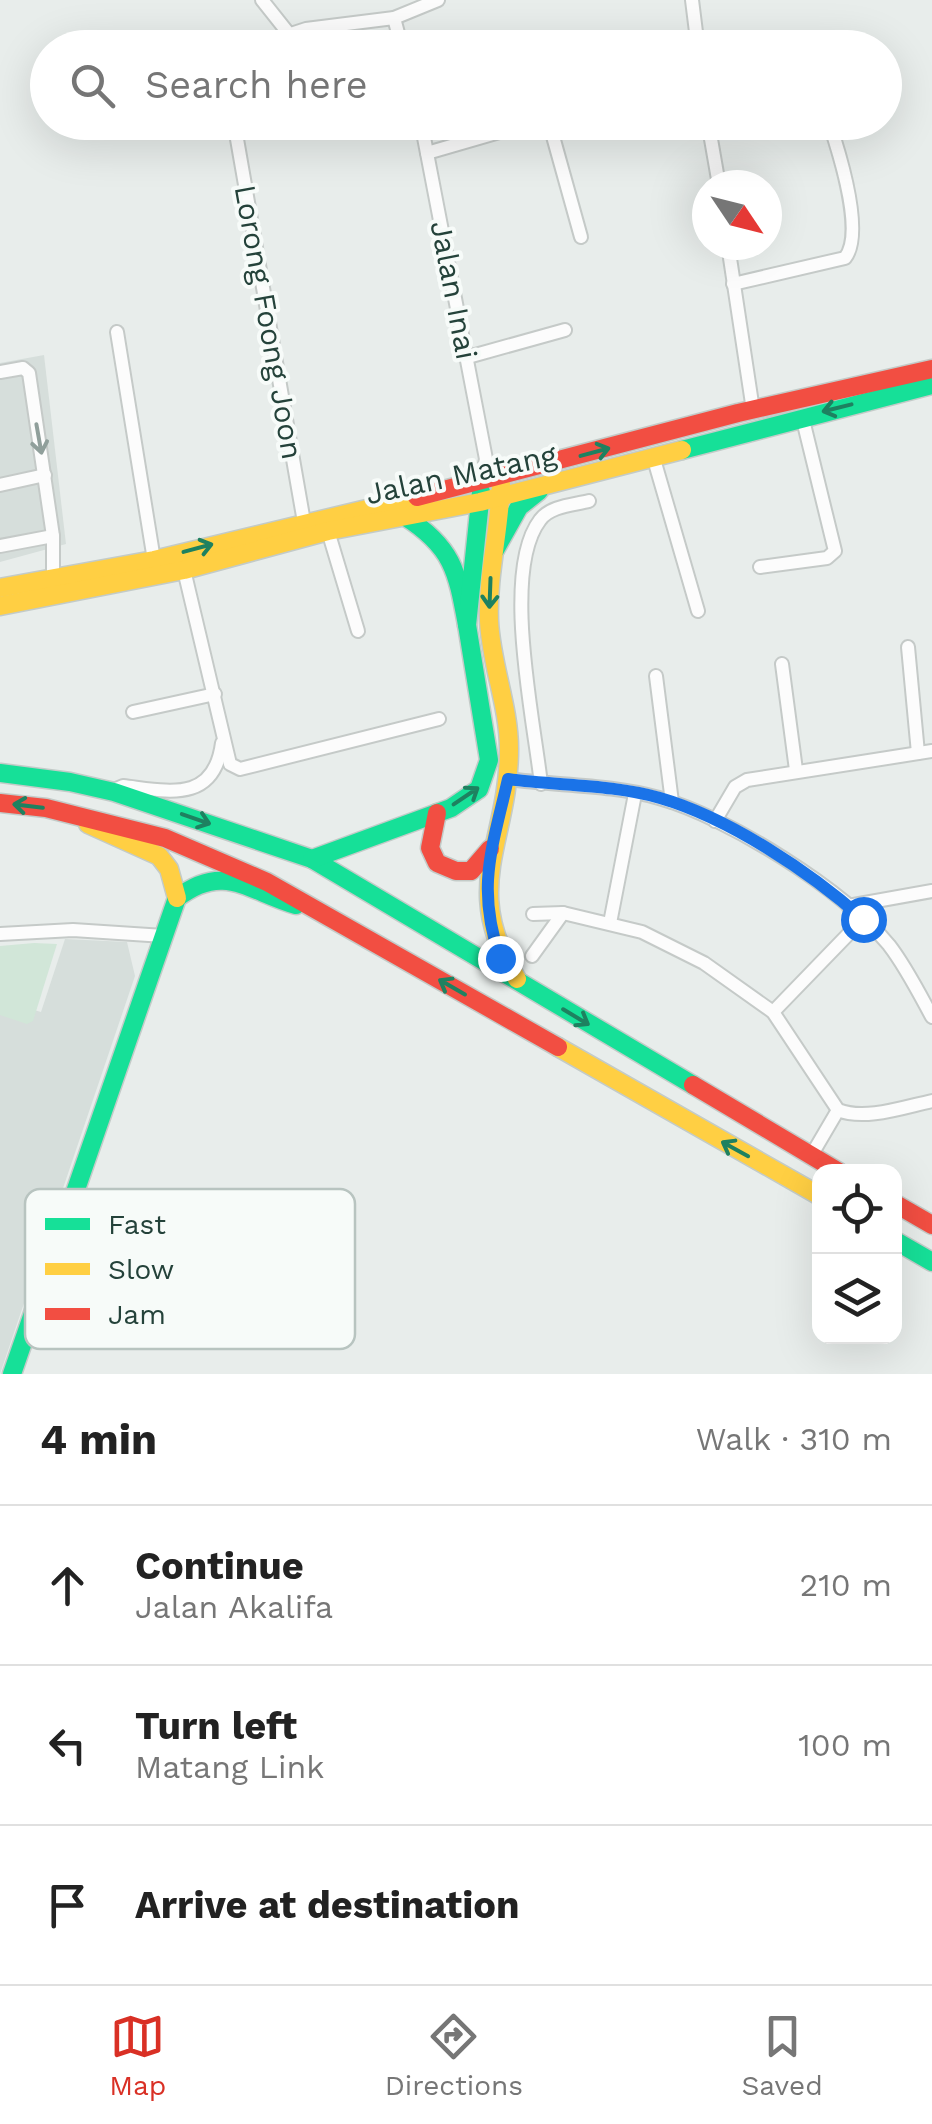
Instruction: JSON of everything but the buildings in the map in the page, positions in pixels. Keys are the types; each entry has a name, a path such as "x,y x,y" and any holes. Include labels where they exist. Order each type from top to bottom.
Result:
{"main road":[{"name":"Jalan Matang","path":"0,606 184,570 328,531 404,516 753,410 932,369"},
{"name":"Jalan Matang","path":"502,487 554,484 932,385"},
{"path":"495,550 519,508 533,494 554,484"},
{"path":"502,487 488,587 489,626 507,718 508,779 486,888 490,926 500,958 522,985"},
{"name":"Jalan Matang","path":"0,588 154,560 304,522 481,493"},
{"path":"467,625 481,493"},
{"path":"312,859 437,813 477,793 489,760 453,558 441,541 404,516"},
{"path":"0,773 114,792 312,859 826,1164"},
{"path":"0,802 74,814 165,838 267,882 812,1191"},
{"path":"437,813 428,850 442,866 452,871 470,870 493,844"},
{"path":"74,814 94,828 159,856 170,869 177,898"},
{"path":"76,1189 177,898 193,884 213,877 232,879 286,903 316,908"},
{"path":"902,1207 932,1224"},
{"path":"902,1245 932,1262"},
{"path":"12,1374 25,1337"}],"street":[{"path":"262,0 286,30"},
{"path":"692,0 696,30"},
{"path":"315,30 394,18 430,1"},
{"path":"394,18 397,30"},
{"name":"Lorong Foong Joon","path":"237,140 304,522"},
{"name":"Jalan Inai","path":"424,140 486,459"},
{"path":"427,153 472,140"},
{"path":"554,140 581,237"},
{"path":"711,140 716,170"},
{"path":"734,284 846,258 851,251 853,238 843,166 835,140"},
{"path":"730,260 753,410"},
{"path":"468,358 565,330"},
{"path":"117,332 154,560"},
{"path":"0,372 23,368 29,373 46,475 54,580"},
{"path":"760,567 827,558 835,551 802,416"},
{"path":"653,456 698,612"},
{"path":"486,459 502,487"},
{"path":"481,493 486,459"},
{"path":"0,485 46,475"},
{"path":"541,784 519,596 526,546 540,518 550,510 589,501"},
{"path":"328,531 358,632"},
{"path":"0,546 53,536"},
{"path":"184,570 230,764 240,769 439,719"},
{"path":"715,821 734,787 747,780 925,752 908,647"},
{"path":"782,664 796,770"},
{"path":"656,676 672,802"},
{"path":"133,712 216,694"},
{"path":"114,792 122,786 176,792 195,788 221,754 224,730"},
{"path":"508,779 594,786 672,802 768,848 863,919 888,945 932,1018"},
{"path":"610,923 635,794"},
{"path":"848,906 932,891"},
{"path":"532,956 563,913"},
{"path":"532,914 563,913 610,923 673,946 733,982 773,1012 838,1110 864,1114 932,1101"},
{"path":"773,1012 863,919"},
{"path":"0,934 73,930 164,936"},
{"path":"812,1156 838,1110"}],"shaded area":[{"path":"44,355 66,544 0,562 0,363"},
{"path":"65,939 127,942 135,976 63,1189 25,1189 25,1300 0,1374 0,1000 41,1012"}],"green space":[{"path":"57,944 33,1021 27,1024 0,1015 0,946"}],"traffic: fast":[{"path":"682,450 932,385"},
{"path":"495,550 519,507 539,491"},
{"path":"312,859 451,808 479,789 489,760 467,625 481,492"},
{"path":"404,516 433,539 450,562 467,625"},
{"path":"0,773 114,792 312,859 693,1085"},
{"path":"76,1189 177,898 194,887 223,881 296,905"},
{"path":"902,1245 932,1262"},
{"path":"12,1374 25,1336"}],"traffic: slow":[{"path":"0,606 184,570 328,531 480,502 682,450"},
{"path":"501,483 489,621 509,749 489,891 491,917 500,947 517,979"},
{"path":"0,588 154,560 417,497"},
{"path":"88,824 159,856 169,869 177,898"},
{"path":"558,1047 812,1191"}],"traffic: jam":[{"path":"417,497 738,413 932,369"},
{"path":"0,803 46,808 165,838 267,882 558,1047"},
{"path":"437,813 430,848 437,863 456,871 471,871 490,849"},
{"path":"693,1085 826,1164"},
{"path":"902,1208 932,1225"}],"route":[{"path":"500,958 490,926 486,888 508,779 594,786 672,802 768,848 863,919"}]}
